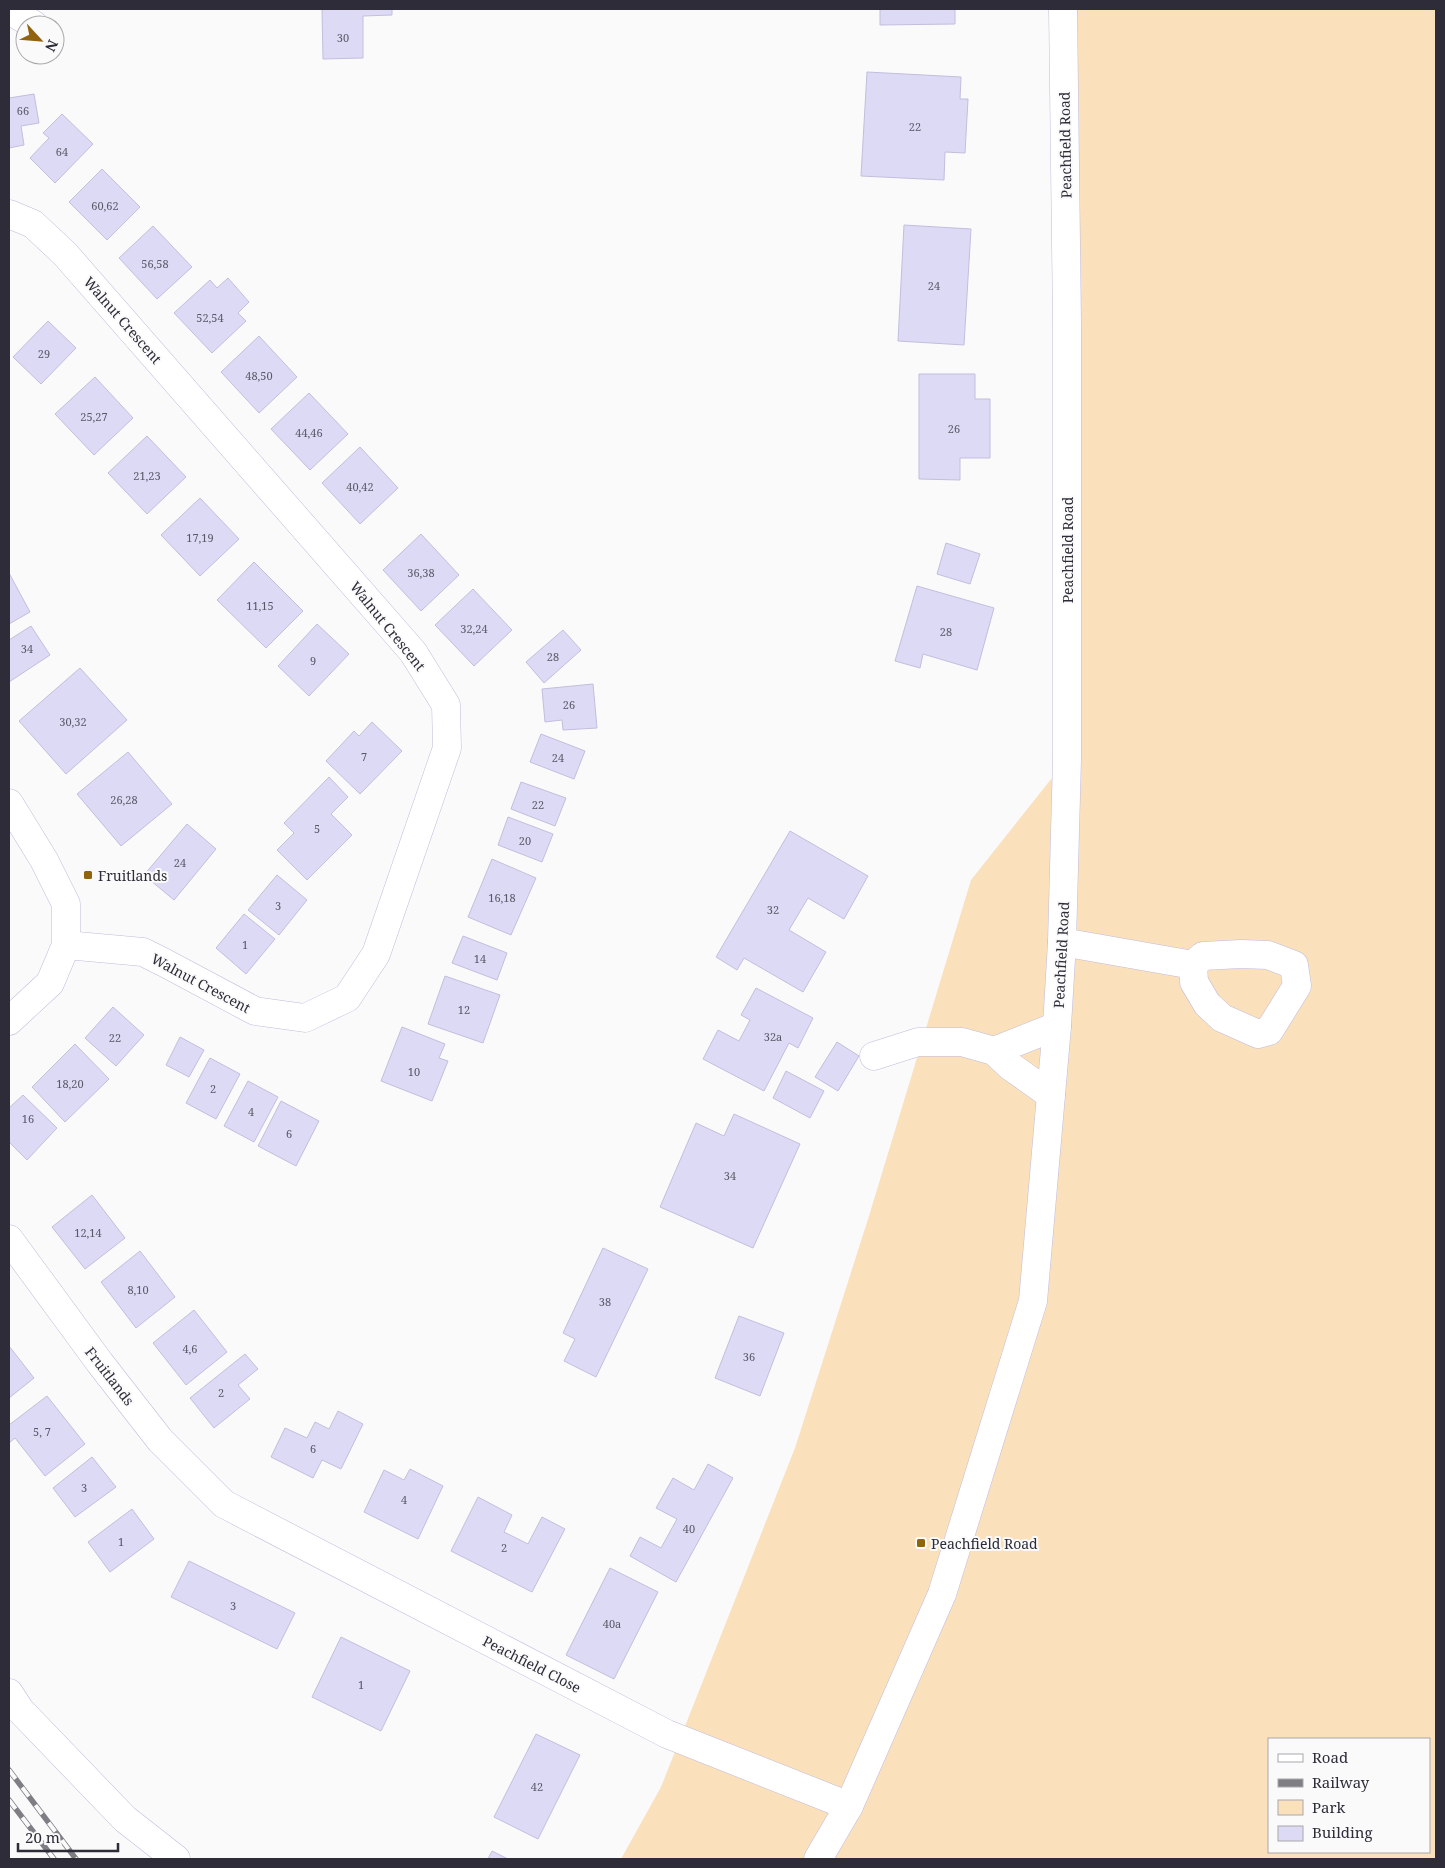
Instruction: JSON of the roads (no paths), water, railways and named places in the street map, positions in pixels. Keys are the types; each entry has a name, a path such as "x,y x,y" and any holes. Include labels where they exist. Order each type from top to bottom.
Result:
{"street":[{"name":"Peachfield Road","path":"818,1859 849,1806 942,1594 1033,1301 1057,1026 1062,942 1067,759 1067,322 1063,9"},
{"name":"Walnut Crescent","path":"9,214 33,224 65,254 413,652 446,706 446,748 444,757 376,954 348,998 304,1018 255,1012 143,952 66,945"},
{"path":"9,803 44,860 66,904 66,945 50,983 9,1021"},
{"path":"1062,942 1193,965"},
{"path":"994,1051 1057,1026"},
{"path":"874,1056 918,1042 962,1042 994,1051 1010,1066 1051,1096"},
{"name":"Fruitlands","path":"9,1239 100,1363 160,1440 224,1504"},
{"name":"Peachfield Close","path":"224,1504 667,1734 849,1806"},
{"path":"9,1693 20,1710 125,1818 176,1859"}],"railway":[{"path":"9,1770 76,1859"},
{"path":"9,1800 54,1859"}],"place":[{"name":"Fruitlands","path":"88,875"},
{"name":"Peachfield Road","path":"921,1543"}]}
